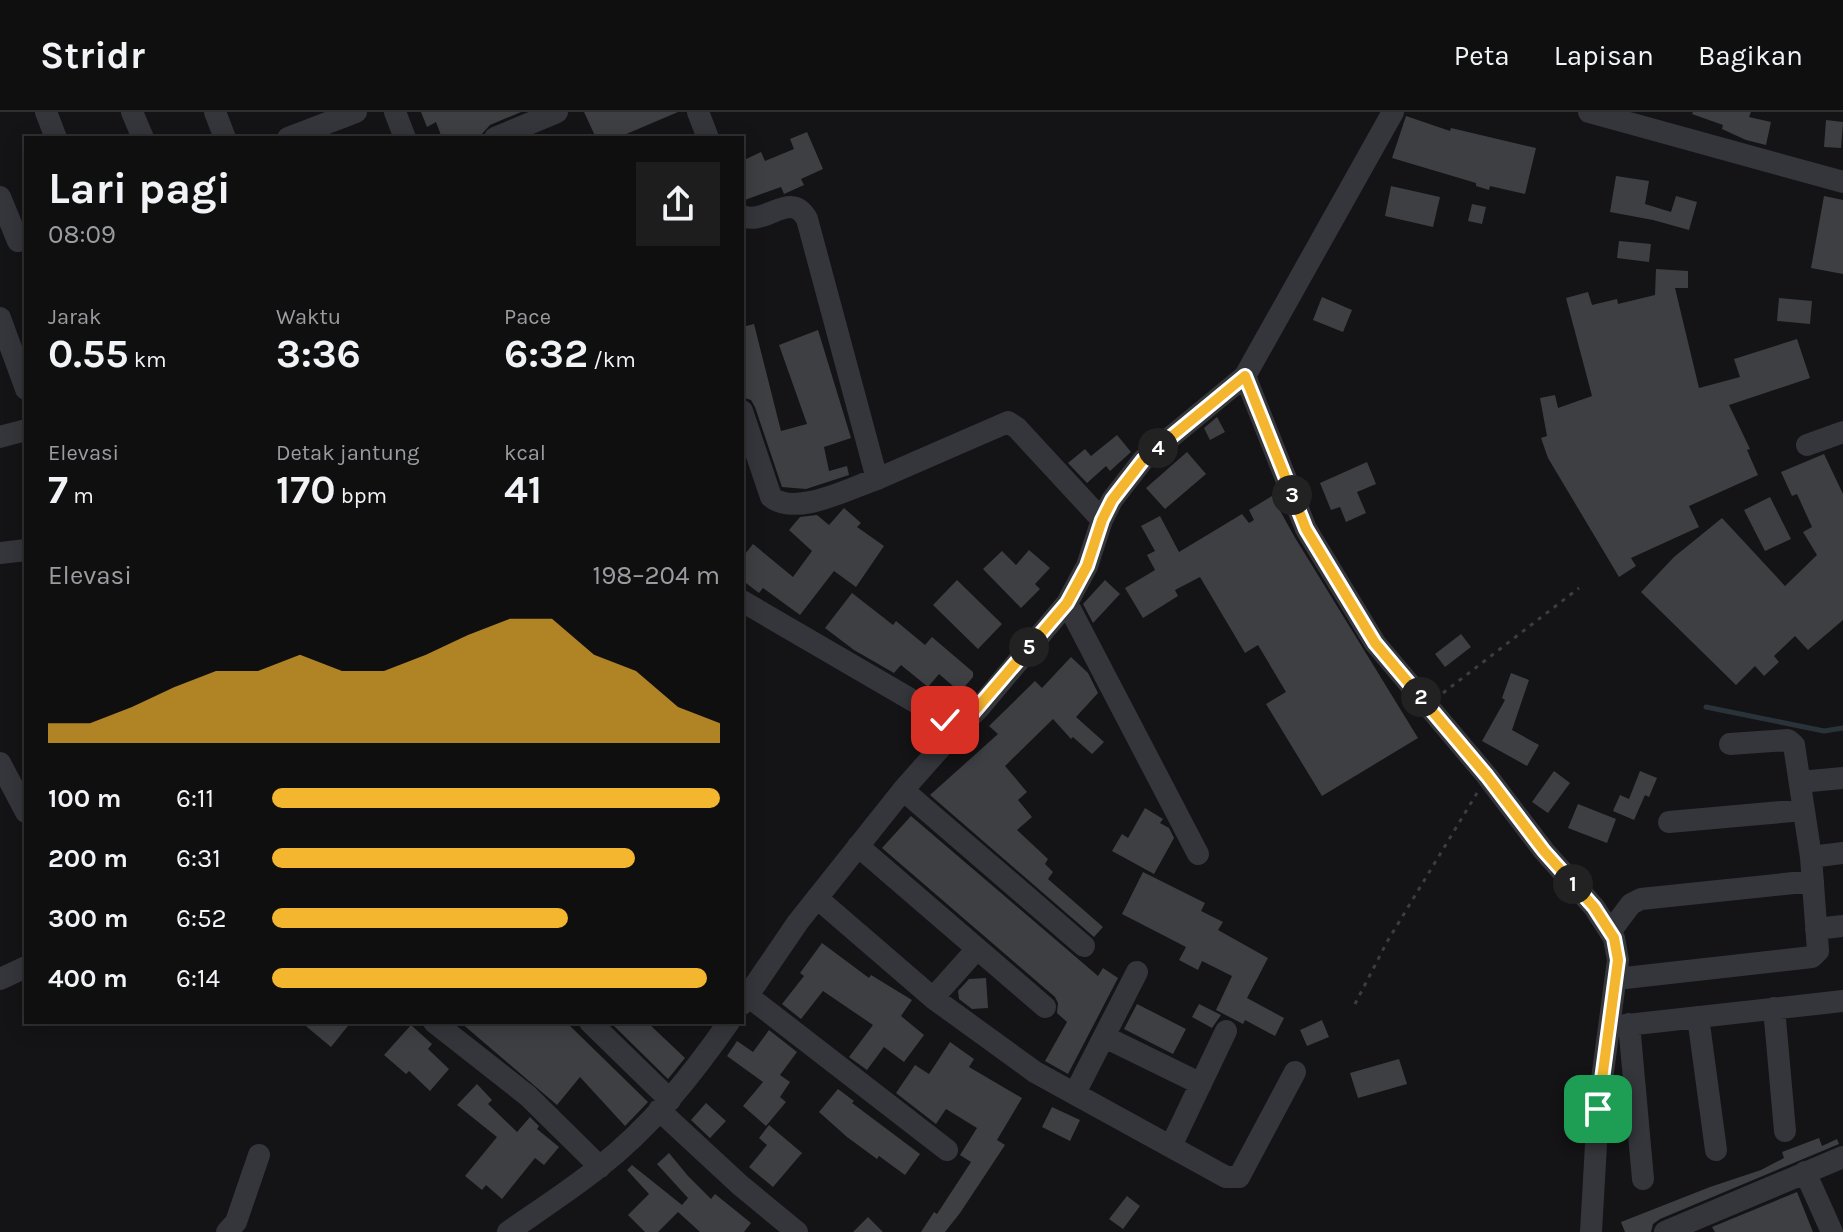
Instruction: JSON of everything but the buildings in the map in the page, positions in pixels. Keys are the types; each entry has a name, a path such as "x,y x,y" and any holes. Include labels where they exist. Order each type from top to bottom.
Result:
{"street":[{"path":"46,112 55,136"},
{"path":"132,112 142,136"},
{"path":"215,112 224,136"},
{"path":"290,136 308,121 356,112"},
{"path":"395,112 404,136"},
{"path":"500,136 557,112"},
{"path":"698,112 707,136"},
{"path":"947,1150 745,1000 817,898 903,790 1067,603 1087,566 1112,500 1143,460 1245,376 1393,112"},
{"path":"1589,112 1843,182"},
{"path":"0,197 15,242"},
{"path":"744,216 759,217 795,206 807,219 877,479"},
{"path":"0,318 24,384"},
{"path":"1245,376 1306,529 1375,643 1487,776 1544,851 1594,907 1610,932 1618,960 1619,1025 1643,1179"},
{"path":"744,417 775,501 793,505 830,497 1008,422 1102,520"},
{"path":"0,437 24,431"},
{"path":"1807,445 1843,432"},
{"path":"0,553 24,550"},
{"path":"744,602 960,728"},
{"path":"1067,603 1198,854"},
{"path":"1616,979 1812,957 1818,951 1811,857 1794,745 1788,740 1730,744"},
{"path":"0,763 24,808"},
{"path":"1800,782 1843,778"},
{"path":"903,790 1084,946"},
{"path":"1669,822 1804,810"},
{"path":"858,846 1045,1007"},
{"path":"1811,857 1843,853"},
{"path":"1610,932 1631,904 1641,899 1813,881"},
{"path":"817,898 933,998 1035,1072 1226,1177 1239,1177 1295,1072"},
{"path":"1816,929 1843,926"},
{"path":"933,998 976,950"},
{"path":"0,979 24,968"},
{"path":"1075,1093 1137,972"},
{"path":"1619,1025 1843,1001"},
{"path":"1774,1008 1785,1131"},
{"path":"1698,1017 1716,1150"},
{"path":"437,1024 528,1096 600,1167"},
{"path":"592,1024 740,1185 797,1232"},
{"path":"508,1232 600,1167 664,1105 700,1064 728,1024"},
{"path":"1591,1232 1598,1109 1619,1025"},
{"path":"1171,1146 1226,1031"},
{"path":"1105,1037 1201,1084"},
{"path":"238,1229 259,1155"},
{"path":"1665,1232 1843,1157"},
{"path":"1805,1172 1832,1232"}],"path":[{"path":"1427,705 1579,588"},
{"path":"1355,1004 1387,942 1487,776"}],"waterway":[{"path":"1706,707 1824,731 1843,728"}],"route":[{"path":"945,720 960,728 1067,603 1087,566 1112,500 1143,460 1245,376 1306,529 1375,643 1487,776 1544,851 1594,907 1614,938 1618,960 1598,1109"}]}
